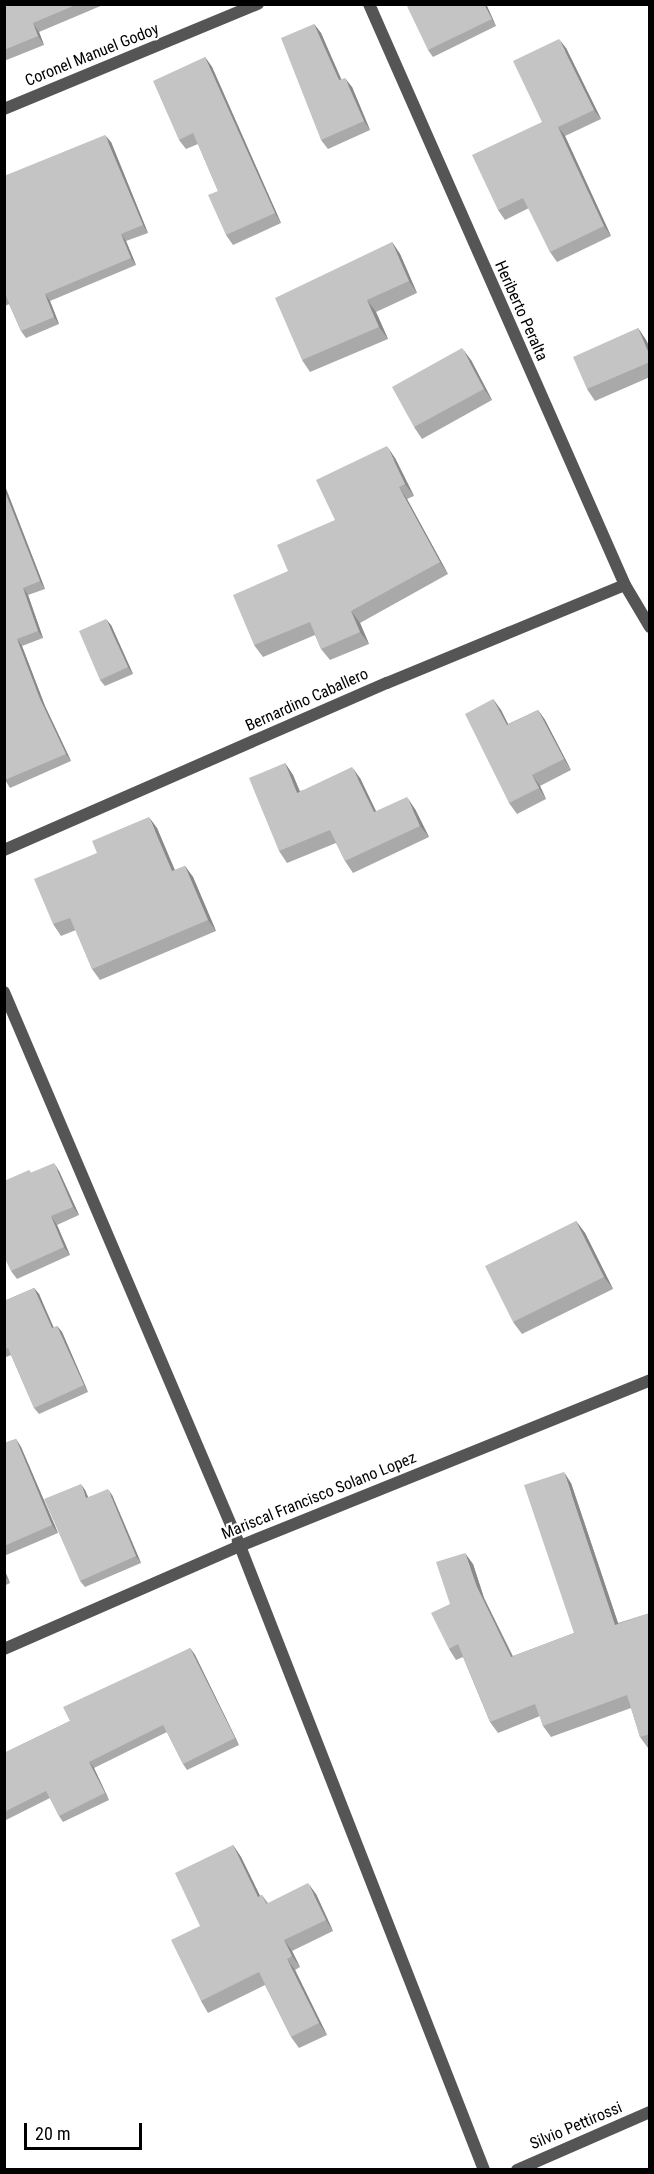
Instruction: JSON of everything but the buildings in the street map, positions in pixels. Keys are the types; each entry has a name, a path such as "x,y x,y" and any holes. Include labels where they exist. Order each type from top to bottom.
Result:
{"street":[{"name":"Coronel Manuel Godoy","path":"4,109 258,4"},
{"name":"Heriberto Peralta","path":"369,4 625,585 650,627"},
{"name":"Bernardino Caballero","path":"4,850 387,683 625,585"},
{"path":"4,992 240,1546 484,2169"},
{"name":"Mariscal Francisco Solano Lopez","path":"4,1649 240,1546 650,1380"},
{"name":"Silvio Pettirossi","path":"517,2169 650,2112"}]}
